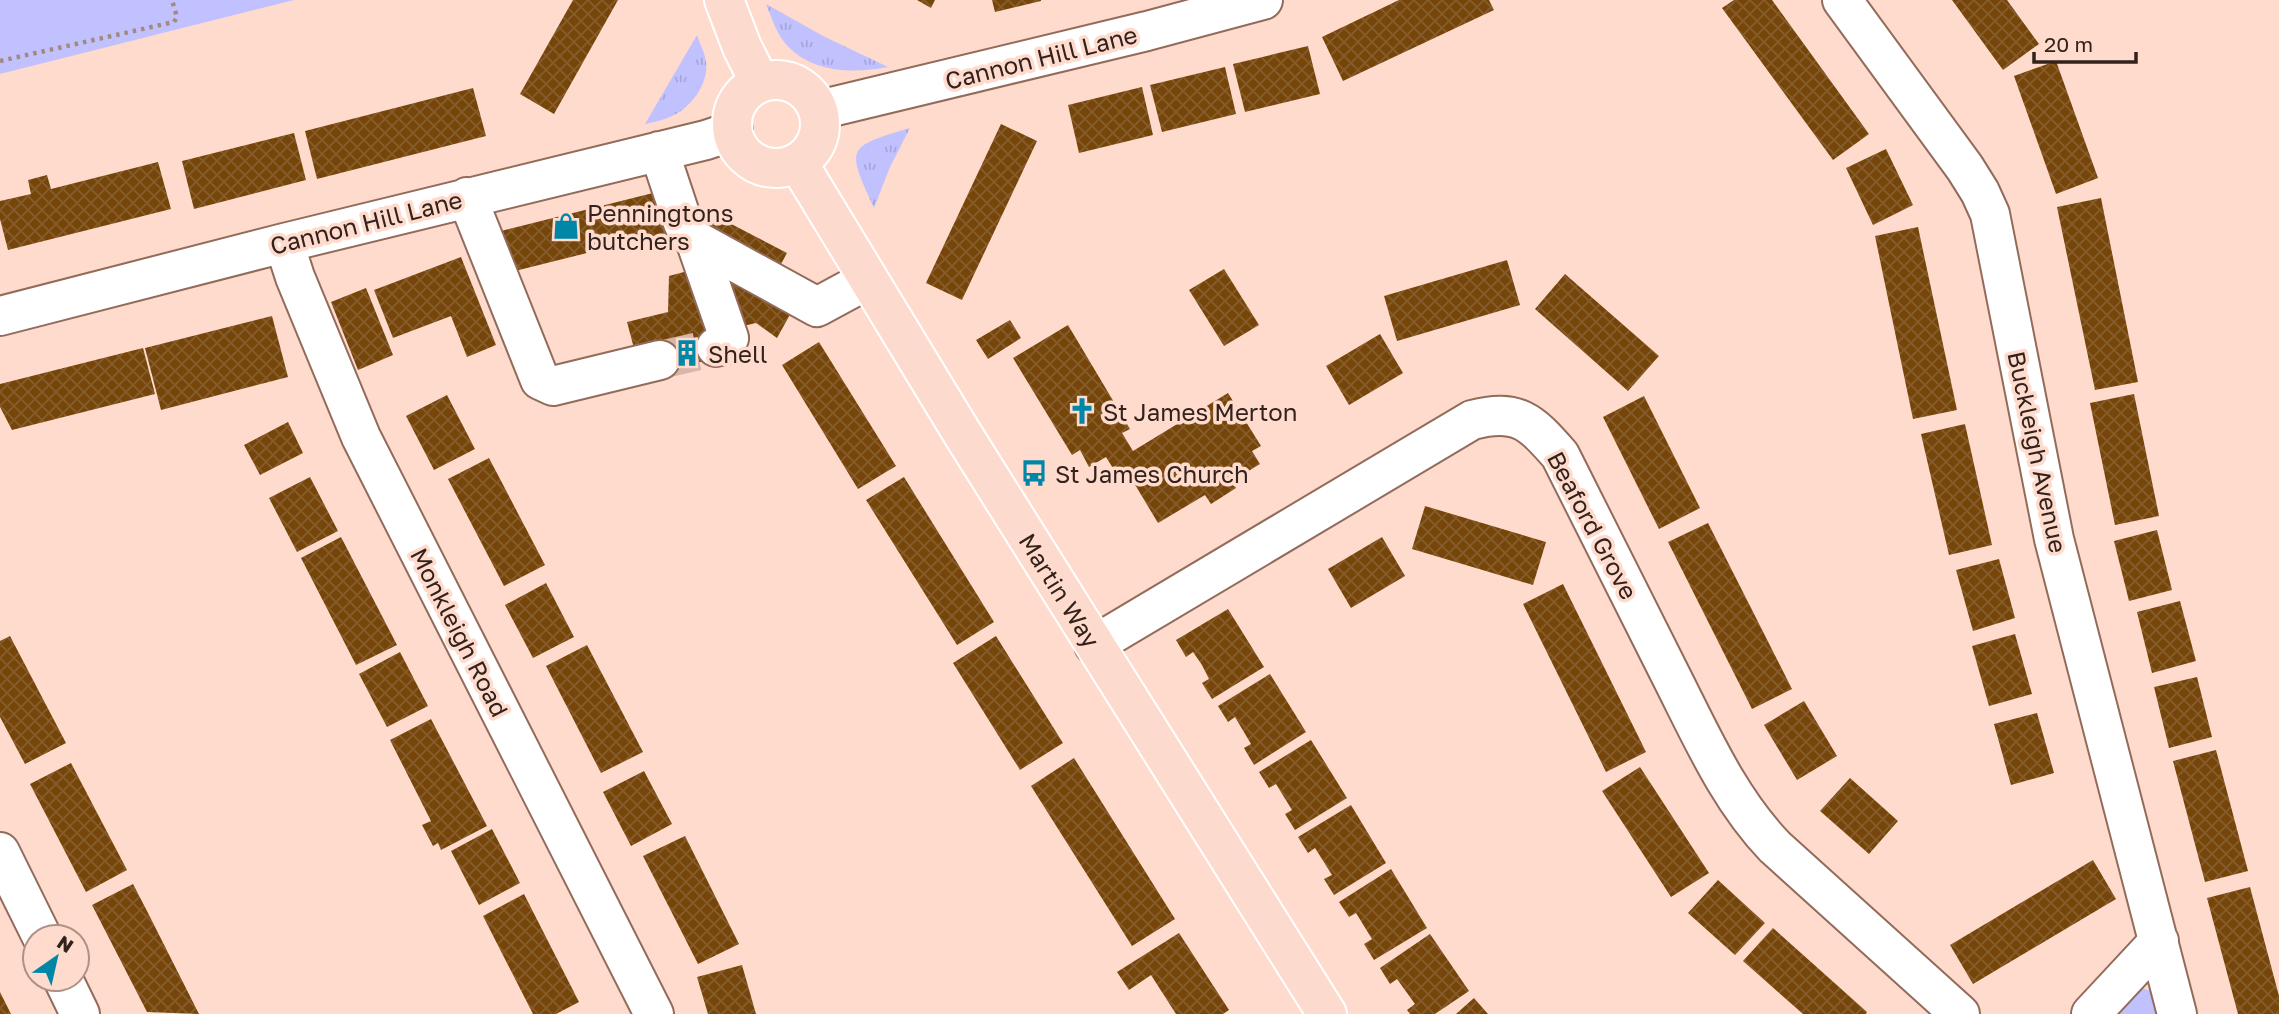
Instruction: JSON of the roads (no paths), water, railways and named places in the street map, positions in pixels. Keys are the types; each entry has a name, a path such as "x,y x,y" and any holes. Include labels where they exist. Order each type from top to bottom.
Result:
{"main road":[{"path":"724,0 742,47 760,83"},
{"path":"774,80 788,82 801,88 812,98 819,110 821,125 818,140 810,153 798,163 786,167 762,166 743,153 733,131 733,116 738,102 747,91 760,83 774,80"},
{"name":"Martin Way","path":"798,163 867,280 1327,1014"}],"street":[{"name":"Cannon Hill Lane","path":"819,110 1147,31 1263,0"},
{"name":"Buckleigh Avenue","path":"1842,0 1965,168 1990,214 2054,539 2178,1014"},
{"name":"Cannon Hill Lane","path":"0,316 733,131"},
{"path":"659,151 683,223 695,240 729,338 724,345 716,347"},
{"path":"467,197 540,380 552,386 642,365"},
{"path":"695,240 817,307 867,280"},
{"name":"Monkleigh Road","path":"284,243 299,289 361,437 654,1014"},
{"name":"Beaford Grove","path":"1094,645 1472,420 1494,414 1514,416 1538,430 1560,455 1732,794 1753,825 1775,848 1960,1014"},
{"path":"0,852 35,923"},
{"path":"2091,1014 2159,941"},
{"path":"70,993 80,1014"}],"tunnel":[{"path":"660,360 716,347"}],"place":[{"name":"Penningtons butchers","path":"566,226"},
{"name":"Shell","path":"687,353"},
{"name":"St James Merton","path":"1082,411"},
{"name":"St James Church","path":"1034,473"}]}
